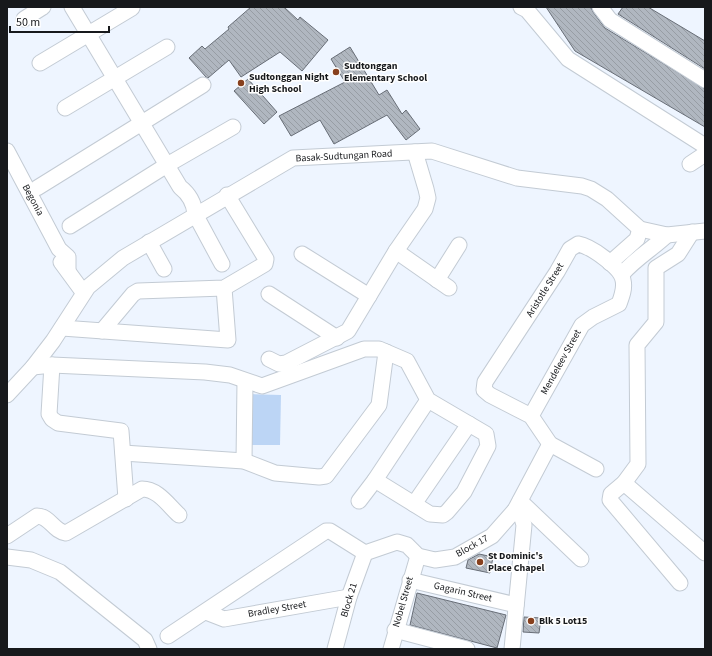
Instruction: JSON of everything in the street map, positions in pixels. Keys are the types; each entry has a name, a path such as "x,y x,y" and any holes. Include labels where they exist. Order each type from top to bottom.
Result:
{"street":[{"path":"24,19 43,7"},
{"path":"72,7 180,187 181,196 184,202 195,214 222,264"},
{"path":"521,7 527,10 568,59 705,146"},
{"path":"600,7 610,20 705,80"},
{"path":"40,63 132,8"},
{"path":"65,108 167,47"},
{"path":"37,188 141,122 203,85"},
{"path":"70,226 167,165 233,127"},
{"name":"Begonia","path":"7,151 83,292"},
{"name":"Basak-Sudtungan Road","path":"7,395 33,367 62,328 83,292 123,258 227,195 292,158 432,151 517,178 582,186 592,189 607,199 640,228 667,235 698,232"},
{"path":"270,359 280,364 286,363 348,331 396,251 425,208 428,198 415,152"},
{"path":"690,164 705,154"},
{"path":"102,331 133,294 138,291 224,288 256,271 266,262 266,259 227,195"},
{"path":"610,263 636,239 640,228"},
{"path":"680,583 610,500 611,494 624,483 638,464 637,345 656,322 656,268 678,254 698,232"},
{"path":"623,277 633,262 653,249 667,235"},
{"path":"149,242 164,268"},
{"name":"Aristotle Street","path":"531,416 490,395 484,390 485,382 558,272 570,249 578,244 586,246 610,263 623,277"},
{"path":"396,251 443,284 459,245"},
{"path":"302,254 369,296"},
{"name":"Mendeleev Street","path":"531,416 582,325 593,317 619,304 623,291 623,277"},
{"path":"62,328 228,340 224,288"},
{"path":"269,294 337,338"},
{"path":"33,367 52,366 90,369 206,372 230,375 262,386 364,349 379,349 407,361 428,400 486,434 488,446 464,492 447,512 442,514 430,514 376,480"},
{"path":"122,452 244,461 275,473 319,477 326,476 379,405 386,352"},
{"path":"52,366 49,414 52,419 58,423 121,431 126,499"},
{"path":"244,461 245,381"},
{"path":"359,501 376,480 428,400"},
{"path":"531,416 550,444 596,469"},
{"path":"414,504 469,424"},
{"name":"Block 17","path":"365,553 398,542 408,545 418,556 435,560 454,557 492,536 517,505 550,444"},
{"path":"624,483 705,553"},
{"path":"7,536 37,516 47,518 59,532 66,533 142,489 149,489 158,494 179,515"},
{"path":"517,505 581,559"},
{"path":"512,649 524,525 517,505"},
{"path":"168,636 326,531 330,531 365,553"},
{"name":"Block 21","path":"336,649 349,597 365,553"},
{"name":"Nobel Street","path":"391,649 395,630 418,556"},
{"path":"7,557 31,560 60,572 145,640 150,649"},
{"name":"Gagarin Street","path":"410,580 516,605"},
{"name":"Bradley Street","path":"206,612 224,618 349,597"},
{"path":"395,630 467,649"}],"shaded area":[{"path":"249,394 281,395 280,445 249,445"}],"building":[{"path":"251,7 284,7 298,20 300,17 328,40 302,71 280,52 241,77 229,60 208,78 206,77 189,58 202,46 205,49 229,29 228,27"},
{"path":"546,7 591,7 605,28 705,89 705,127 575,51"},
{"path":"623,7 648,7 705,41 705,69 618,14"},
{"path":"350,47 379,95 387,90 402,114 406,110 420,129 406,140 387,115 334,144 320,120 291,136 279,116 345,82 331,59"},
{"path":"248,79 277,112 264,124 234,91"},
{"name":"St Dominic's Place Chapel","path":"479,554 493,557 490,573 466,568 468,560"},
{"path":"417,593 506,615 497,648 410,625"},
{"path":"524,617 541,618 539,633 523,632"}],"place":[{"name":"Sudtonggan Elementary School","path":"336,72"},
{"name":"Sudtonggan Night High School","path":"241,83"},
{"name":"St Dominic's Place Chapel","path":"480,562"},
{"name":"Blk 5 Lot15","path":"531,621"}]}
